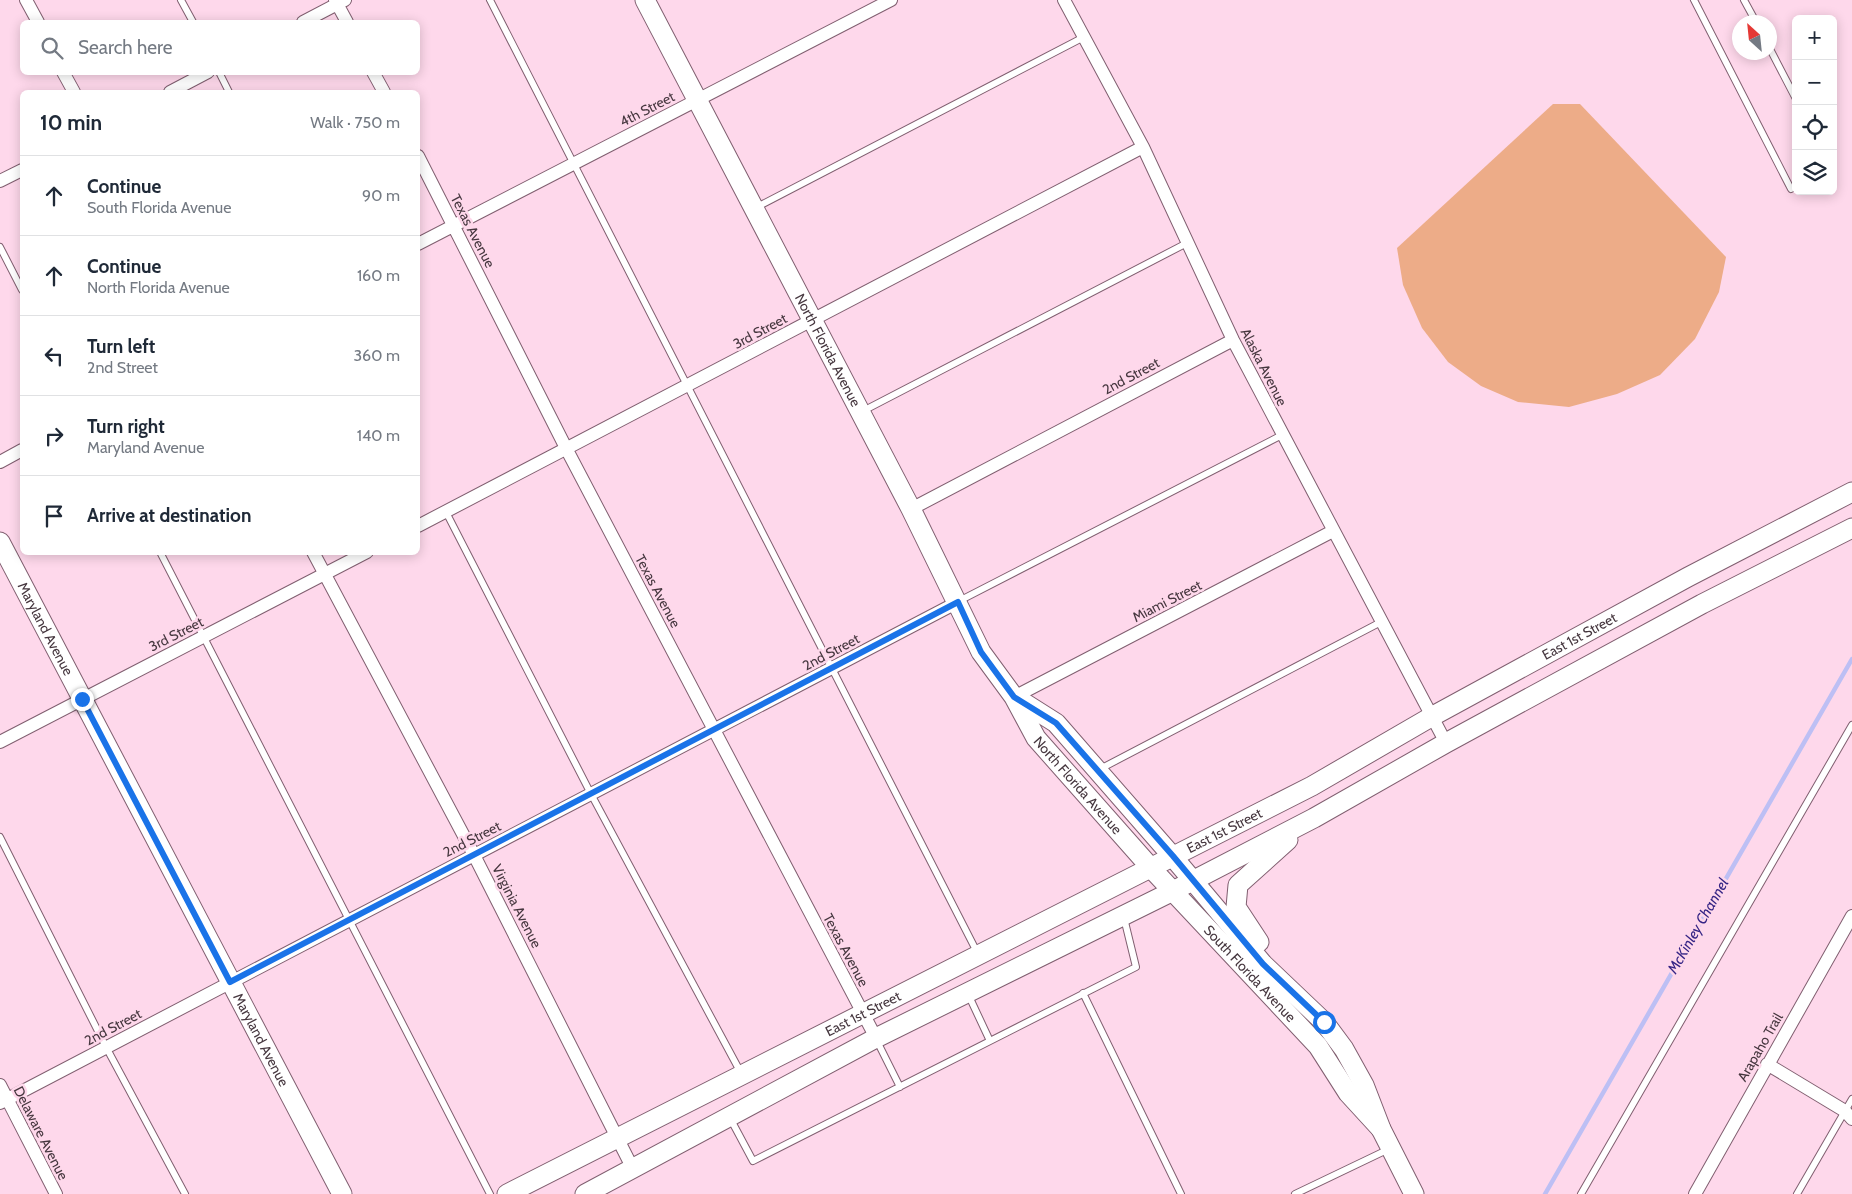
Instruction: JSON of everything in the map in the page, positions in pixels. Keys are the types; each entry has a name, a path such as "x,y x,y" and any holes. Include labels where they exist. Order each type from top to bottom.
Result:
{"main road":[{"name":"North Florida Avenue","path":"645,0 911,509 981,652 1014,697 1036,738 1150,868"},
{"name":"East 1st Street","path":"507,1194 1312,786 1431,717 1688,577 1852,492"},
{"name":"East 1st Street","path":"586,1194 876,1038 1173,891 1314,818 1446,743 1702,604 1852,528"},
{"name":"Maryland Avenue","path":"0,542 342,1194"},
{"name":"North Florida Avenue","path":"1014,697 1056,723 1194,880"},
{"path":"1314,818 1238,885 1236,906 1266,952 1305,993 1324,1022"},
{"name":"South Florida Avenue","path":"1150,868 1318,1046 1348,1093 1381,1129"},
{"name":"South Florida Avenue","path":"1194,880 1263,964 1324,1022 1344,1049 1364,1085 1381,1129 1414,1194"}],"street":[{"path":"26,0 37,20"},
{"name":"4th Street","path":"420,243 891,0"},
{"name":"Alaska Avenue","path":"1064,0 1143,147 1233,340 1446,743"},
{"path":"306,20 339,1 346,20"},
{"path":"66,75 73,90"},
{"path":"174,90 202,75"},
{"path":"375,75 383,90"},
{"name":"3rd Street","path":"420,525 567,450 1143,147"},
{"name":"Texas Avenue","path":"420,160 567,450 876,1038"},
{"path":"0,181 20,171"},
{"name":"2nd Street","path":"911,509 1233,340"},
{"path":"0,462 20,451"},
{"name":"Miami Street","path":"1014,697 1333,531"},
{"name":"Virginia Avenue","path":"314,555 474,855 633,1169"},
{"name":"3rd Street","path":"0,742 361,555"},
{"name":"2nd Street","path":"4,1101 958,602"},
{"name":"Arapaho Trail","path":"1695,1194 1852,916"},
{"path":"1767,1064 1848,1115"},
{"name":"Delaware Avenue","path":"0,1085 4,1101 56,1194"}],"lane":[{"path":"181,0 192,20"},
{"path":"490,0 978,956"},
{"path":"1694,0 1791,189"},
{"path":"1744,0 1752,15"},
{"path":"753,209 1084,37"},
{"path":"1776,60 1792,91"},
{"path":"220,75 228,90"},
{"path":"860,413 1188,243"},
{"path":"0,247 20,286"},
{"path":"958,602 1282,435"},
{"path":"446,512 591,794 741,1074"},
{"path":"162,555 205,636 490,1194"},
{"path":"1097,770 1381,622"},
{"path":"1581,1194 1852,725"},
{"path":"0,837 106,1047 185,1194"},
{"path":"729,1117 753,1161 900,1087 1136,966 1123,916"},
{"path":"968,993 990,1041"},
{"path":"1083,993 1181,1194"},
{"path":"876,1038 900,1087"},
{"path":"1797,1194 1848,1115 1852,1099"},
{"path":"1295,1194 1390,1148"}],"shaded area":[{"path":"1553,104 1580,104 1726,257 1719,292 1695,339 1660,375 1617,394 1569,407 1518,402 1481,386 1448,362 1422,328 1403,285 1397,248"}],"waterway":[{"name":"McKinley Channel","path":"1545,1194 1852,659"}],"route":[{"path":"82,699 230,982 958,602 981,652 1014,697 1056,723 1194,880 1263,964 1324,1022"}]}
